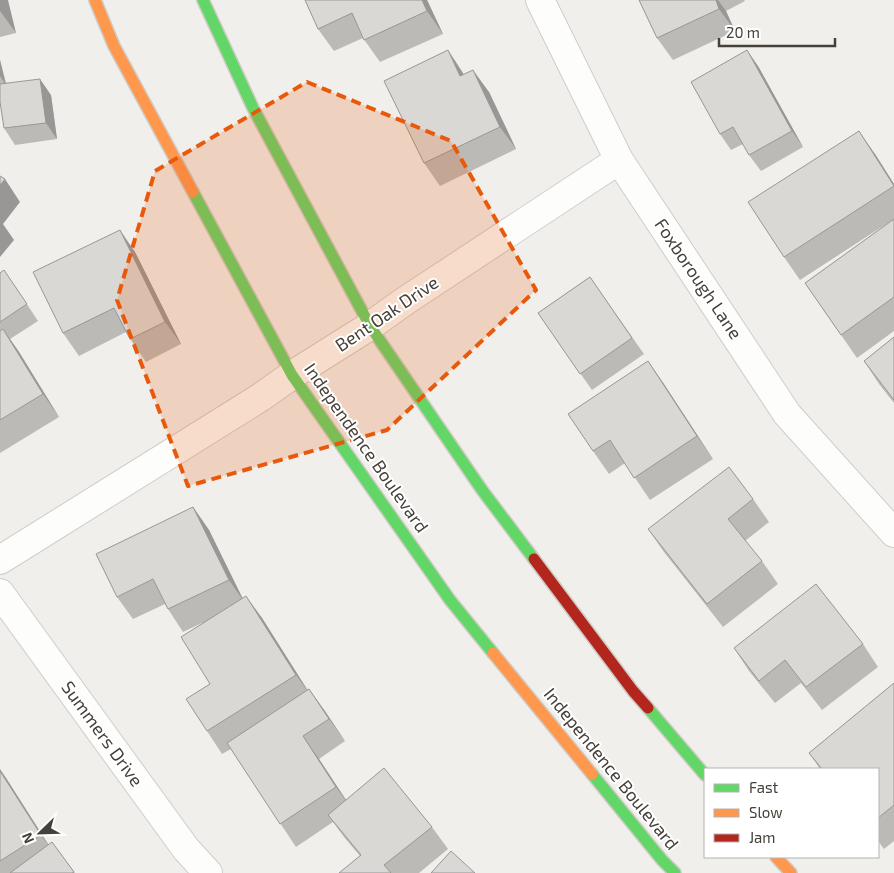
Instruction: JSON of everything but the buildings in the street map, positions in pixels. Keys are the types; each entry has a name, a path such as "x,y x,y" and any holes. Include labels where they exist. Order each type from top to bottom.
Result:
{"main road":[{"name":"Independence Boulevard","path":"95,0 114,46 292,375 450,600 662,860 675,873"},
{"path":"203,0 253,108 370,326 482,490 633,691 704,774"},
{"path":"777,858 791,873"}],"street":[{"name":"Foxborough Lane","path":"540,0 618,160 788,414 894,533"},
{"name":"Bent Oak Drive","path":"0,560 261,397 618,160"},
{"name":"Summers Drive","path":"0,593 186,849 208,873"}],"highlighted area":[{"path":"307,82 451,141 536,290 387,430 188,486 117,300 155,171"}],"traffic: fast":[{"path":"203,0 253,108 370,326 482,490 534,559"},
{"path":"193,192 292,375 450,600 493,653"},
{"path":"648,708 704,774"},
{"path":"592,774 662,860 675,873"}],"traffic: slow":[{"path":"95,0 114,46 193,192"},
{"path":"493,653 592,774"},
{"path":"777,858 791,873"}],"traffic: jam":[{"path":"534,559 633,691 648,708"}]}
